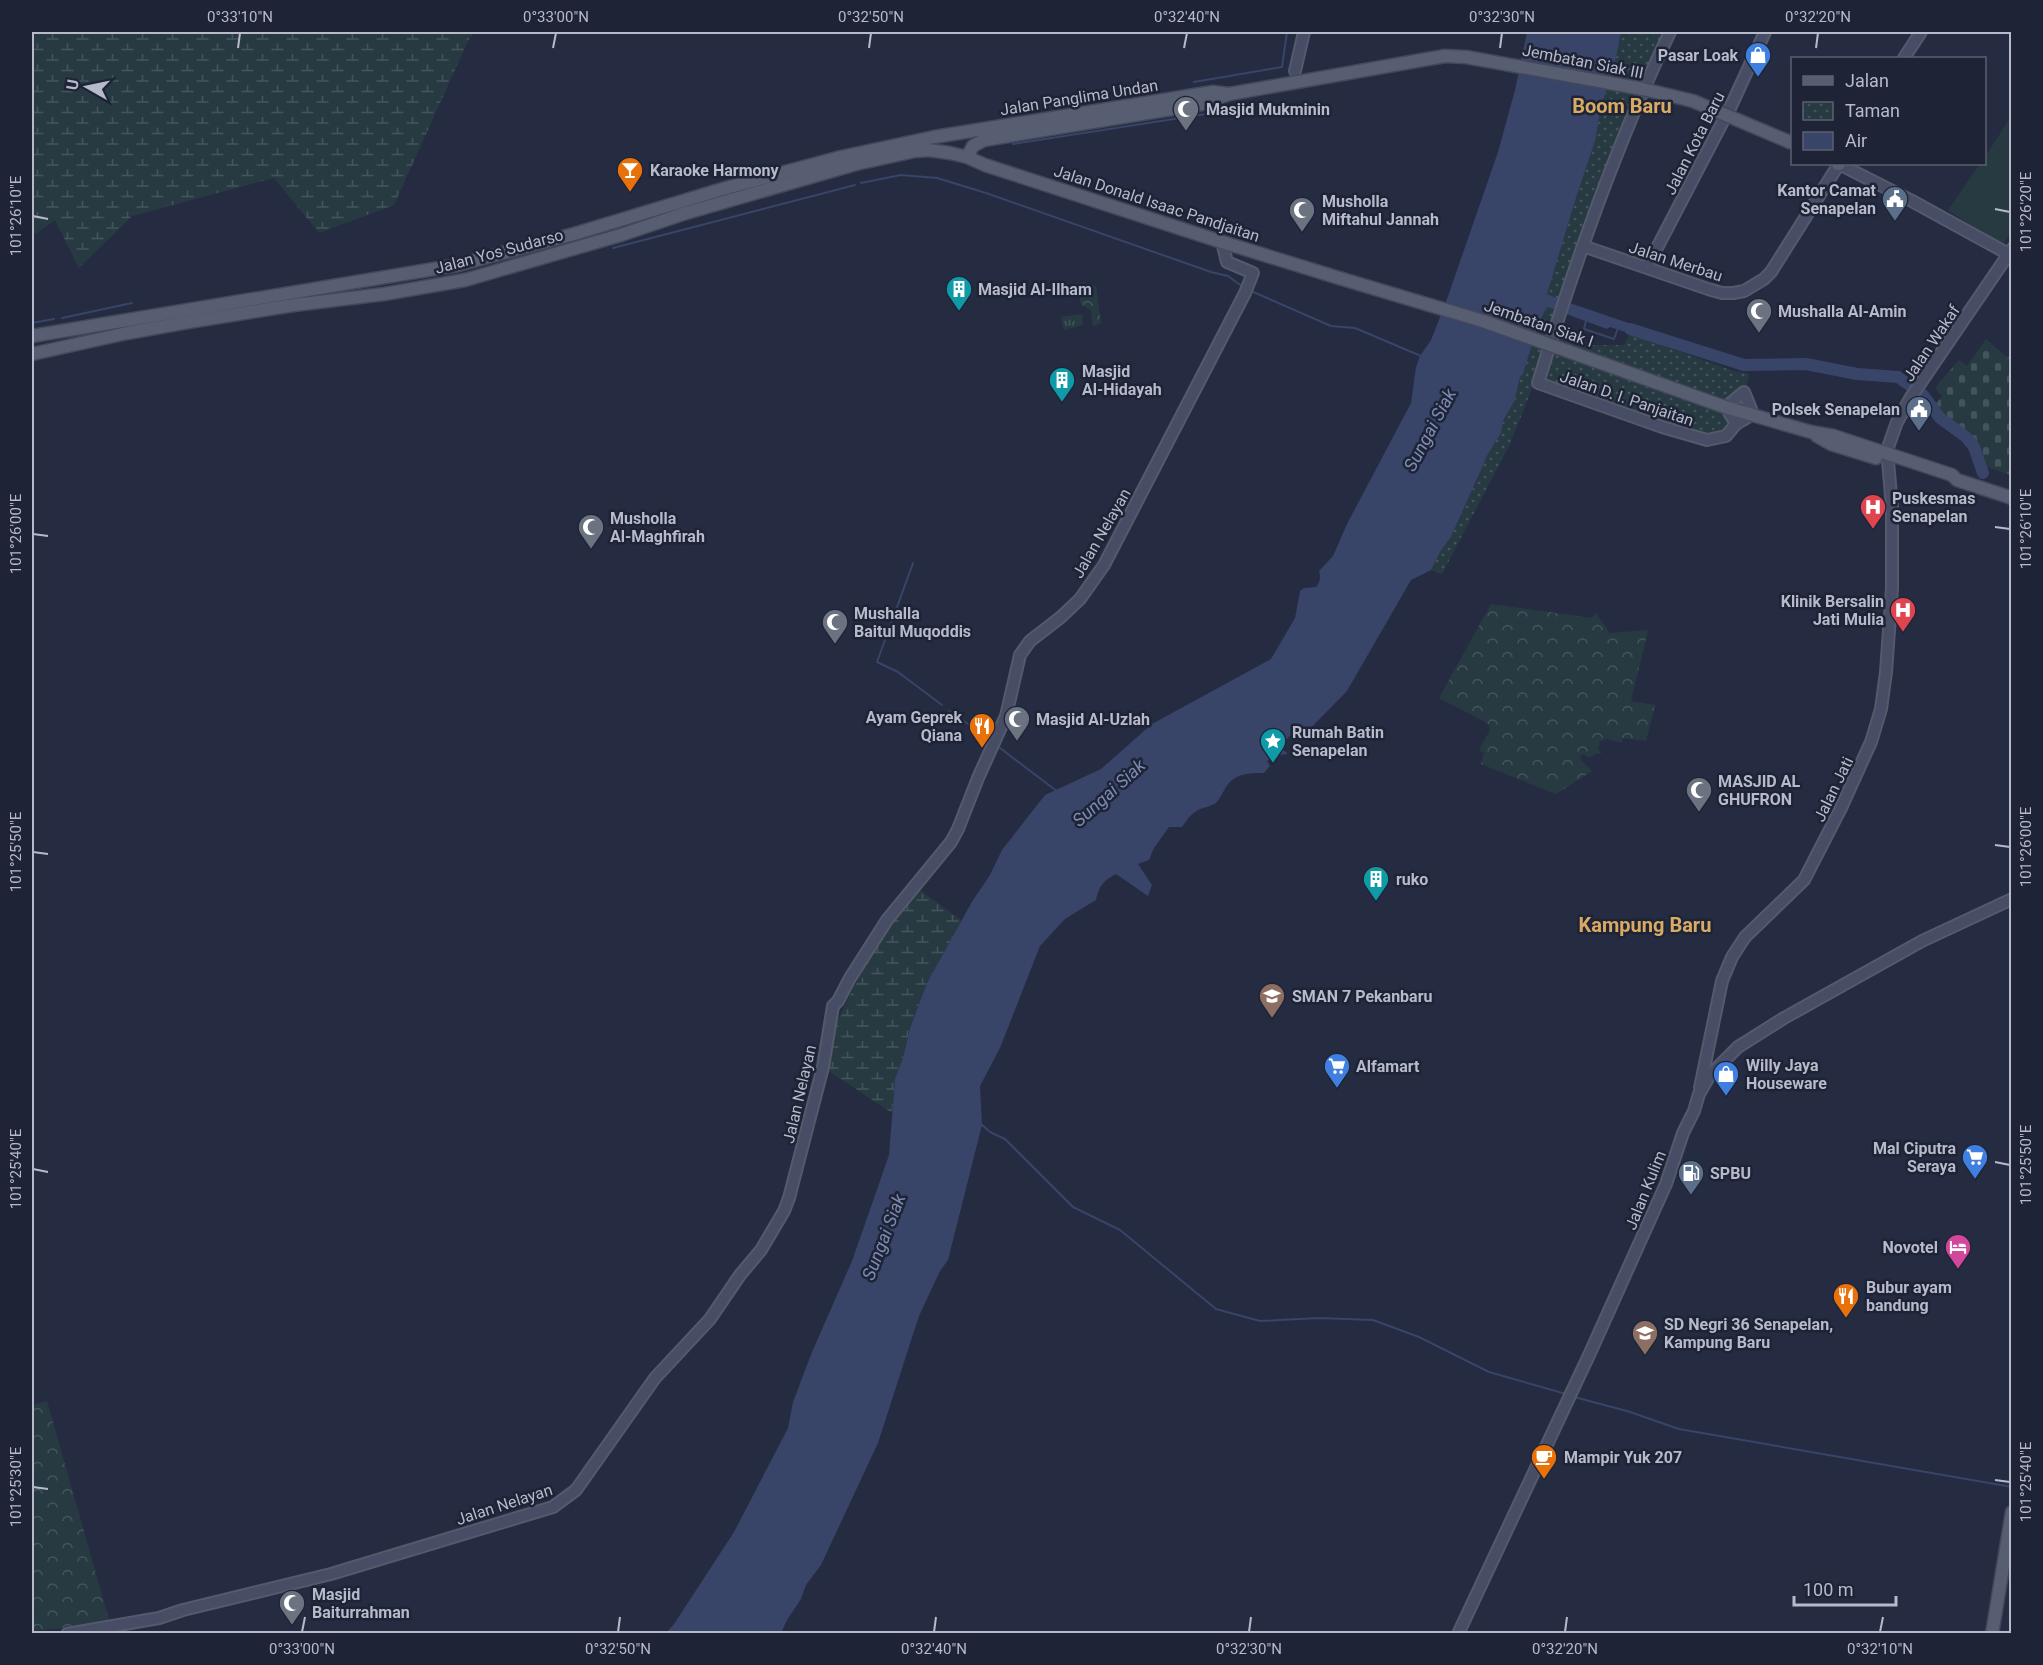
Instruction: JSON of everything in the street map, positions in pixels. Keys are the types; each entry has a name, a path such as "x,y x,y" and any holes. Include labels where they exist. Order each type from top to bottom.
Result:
{"main road":[{"path":"1295,71 1304,32"},
{"path":"1583,246 1622,141 1670,32"},
{"name":"Jalan Kota Baru","path":"1647,267 1731,106 1765,32"},
{"path":"1905,57 1921,32"},
{"name":"Jembatan Siak III","path":"1287,83 1445,56 1466,57 1659,92 1693,101 1791,143"},
{"name":"Jalan Panglima Undan","path":"934,137 1202,104 1229,93 1287,83"},
{"name":"Jalan Panglima Undan","path":"967,158 977,142 1037,126"},
{"name":"Jalan Yos Sudarso","path":"32,354 188,322 465,280 621,235 684,207 841,157 934,137"},
{"name":"Jalan Yos Sudarso","path":"32,336 458,265 574,234 915,151 940,151 967,158"},
{"name":"Jalan Donald Isaac Pandjaitan","path":"967,158 1339,278"},
{"name":"Jalan Merbau","path":"1583,246 1708,290 1733,293 1744,291 1771,272 1837,165"},
{"path":"1840,165 2010,253"},
{"path":"1851,165 1863,172 1866,177"},
{"name":"Jalan Nelayan","path":"67,1634 159,1618 183,1610 331,1575 553,1507 576,1490 655,1378 710,1319 740,1275 761,1250 779,1220 789,1198 823,1067 834,1006 887,920 951,842 1006,716 1020,655 1030,641 1080,598 1104,565 1248,288 1253,273 1227,262 1222,242"},
{"name":"Jalan D. I. Panjaitan","path":"1583,246 1538,383 1697,439 1719,439 1726,436 1736,424 1753,414"},
{"name":"Jalan Wakaf","path":"1887,457 1897,422 1911,397 2010,253"},
{"name":"Jembatan Siak I","path":"1339,278 1483,321 1726,407"},
{"path":"1726,407 1744,392 1753,414"},
{"path":"1726,407 1811,432 1834,436 1887,457 1952,475 1957,480 2012,498"},
{"path":"1726,407 1736,424"},
{"name":"Jalan Jati","path":"1699,1094 1722,981 1732,957 1745,937 1804,880 1841,808 1871,742 1881,709 1892,588 1892,507 1887,457"},
{"name":"Jalan Kulim","path":"1458,1634 1571,1394 1666,1184 1683,1133 1694,1111 1699,1094 1710,1075 1738,1047 1764,1029 1922,941 2012,899"},
{"path":"1992,1634 2012,1512"}],"green space":[{"path":"32,32 474,32 394,205 319,233 274,178 132,216 79,268 55,220 32,236"},
{"path":"1621,32 1666,32 1561,300 1547,294 1596,138 1600,111 1616,58"},
{"path":"2010,118 2011,231 2002,246 1948,210 1979,165 1986,165 1986,155"},
{"path":"1083,282 1096,286 1101,323 1093,326 1091,310 1081,304 1076,284"},
{"path":"1547,307 1557,311 1535,381 1510,444 1442,574 1431,570 1451,537 1488,454 1501,433 1503,421 1515,400 1520,377 1523,374 1539,322"},
{"path":"1082,314 1083,325 1064,330 1061,317"},
{"path":"1558,333 1593,345 1624,345 1630,334 1734,371 1749,374 1738,428 1719,434 1698,436 1543,380"},
{"path":"1986,339 2008,358 2011,354 2011,475 1986,467 1973,441 1945,419 1935,405 1942,396 1935,388 1959,360 1967,366"},
{"path":"1491,604 1591,618 1596,613 1610,633 1648,630 1631,701 1655,705 1646,741 1623,738 1622,743 1607,739 1600,741 1598,750 1602,753 1590,758 1583,754 1579,758 1592,771 1556,794 1481,764 1484,753 1479,750 1490,730 1489,725 1439,698"},
{"path":"917,888 962,921 927,983 910,1028 895,1079 892,1113 827,1070 837,1022 868,958"},
{"path":"47,1401 110,1623 32,1631 32,1405"}],"water":[{"name":"Sungai Siak","path":"1527,32 1621,32 1616,58 1600,111 1596,138 1547,294 1646,329 1644,338 1610,327 1607,329 1547,307 1539,322 1523,374 1520,377 1515,400 1503,421 1501,433 1488,454 1451,537 1431,570 1411,580 1347,691 1288,754 1275,755 1267,761 1270,766 1264,773 1238,776 1230,782 1216,803 1195,812 1182,827 1169,827 1154,848 1149,860 1138,864 1152,885 1148,896 1116,874 1102,884 1096,900 1065,919 1040,946 1000,1048 980,1086 982,1125 948,1260 940,1271 919,1316 878,1443 821,1565 806,1585 801,1599 781,1633 665,1634 674,1624 734,1532 788,1428 793,1402 852,1261 889,1155 895,1079 910,1028 927,983 973,900 990,875 1002,850 1045,795 1101,769 1152,724 1271,659 1295,618 1300,591 1304,588 1316,587 1320,578 1319,571 1333,556 1347,524 1411,403 1416,367 1420,356 1431,340 1447,299 1498,152 1515,90"}],"pier":[{"path":"1294,731 1303,739 1288,754 1280,747"}],"waterway":[{"path":"1194,82 1282,67 1287,32"},
{"path":"1013,144 1206,114"},
{"path":"861,183 901,175 937,178 1228,276 1243,287"},
{"path":"613,248 855,185"},
{"path":"1251,291 1331,326 1355,328 1421,356"},
{"path":"62,318 132,303"},
{"path":"32,323 54,319"},
{"path":"1586,321 1584,329 1614,339 1618,328"},
{"path":"1630,329 1744,365 1806,364 1857,374 1898,377 1923,395 1940,418 1966,437 1974,447 1983,473"},
{"path":"913,563 877,662 898,672 942,705"},
{"path":"949,711 990,739"},
{"path":"1000,748 1058,792"},
{"path":"980,1123 990,1132 1005,1139 1073,1207 1120,1230 1216,1309 1260,1321 1319,1318 1373,1320 1419,1337 1489,1372 1566,1394"},
{"path":"1574,1397 1627,1411 1679,1429 2012,1487"}],"place":[{"name":"Pasar Loak","path":"1758,78"},
{"name":"Masjid Mukminin","path":"1186,132"},
{"name":"Karaoke Harmony","path":"630,193"},
{"name":"Kantor Camat Senapelan","path":"1895,222"},
{"name":"Musholla Miftahul Jannah","path":"1302,233"},
{"name":"Masjid Al-Ilham","path":"959,312"},
{"name":"Mushalla Al-Amin","path":"1759,334"},
{"name":"Masjid Al-Hidayah","path":"1062,403"},
{"name":"Polsek Senapelan","path":"1919,432"},
{"name":"Puskesmas Senapelan","path":"1873,530"},
{"name":"Musholla Al-Maghfirah","path":"591,550"},
{"name":"Klinik Bersalin Jati Mulia","path":"1903,633"},
{"name":"Mushalla Baitul Muqoddis","path":"835,645"},
{"name":"Masjid Al-Uzlah","path":"1017,742"},
{"name":"Ayam Geprek Qiana","path":"982,749"},
{"name":"Rumah Batin Senapelan","path":"1273,764"},
{"name":"MASJID AL GHUFRON","path":"1699,813"},
{"name":"ruko","path":"1376,902"},
{"name":"SMAN 7 Pekanbaru","path":"1272,1019"},
{"name":"Alfamart","path":"1337,1089"},
{"name":"Willy Jaya Houseware","path":"1726,1097"},
{"name":"Mal Ciputra Seraya","path":"1975,1180"},
{"name":"SPBU","path":"1691,1196"},
{"name":"Novotel","path":"1958,1270"},
{"name":"Bubur ayam bandung","path":"1846,1319"},
{"name":"SD Negri 36 Senapelan, Kampung Baru","path":"1645,1356"},
{"name":"Mampir Yuk 207","path":"1544,1480"},
{"name":"Masjid Baiturrahman","path":"292,1626"}],"district":[{"name":"Boom Baru","path":"1622,106"},
{"name":"Kampung Baru","path":"1645,925"}]}
